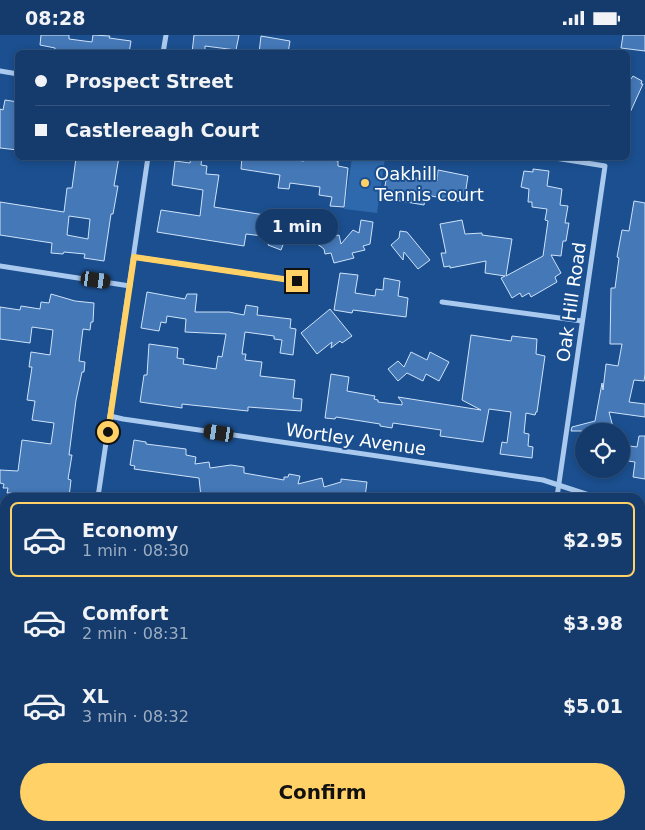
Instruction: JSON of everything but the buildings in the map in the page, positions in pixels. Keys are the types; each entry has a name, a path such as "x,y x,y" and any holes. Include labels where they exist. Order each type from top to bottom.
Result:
{"street":[{"path":"164,50 166,35"},
{"path":"0,71 15,74"},
{"path":"99,493 148,160"},
{"name":"Oak Hill Road","path":"557,493 604,167 566,160"},
{"path":"134,257 297,281"},
{"path":"0,266 130,285"},
{"path":"442,302 582,321"},
{"name":"Wortley Avenue","path":"110,416 543,480 583,493"}],"shaded area":[{"name":"Oakhill Tennis court","path":"352,160 385,160 377,213 344,209"}],"place":[{"name":"Oakhill Tennis court","path":"365,183"}],"route":[{"path":"108,432 134,257 297,281"}]}
